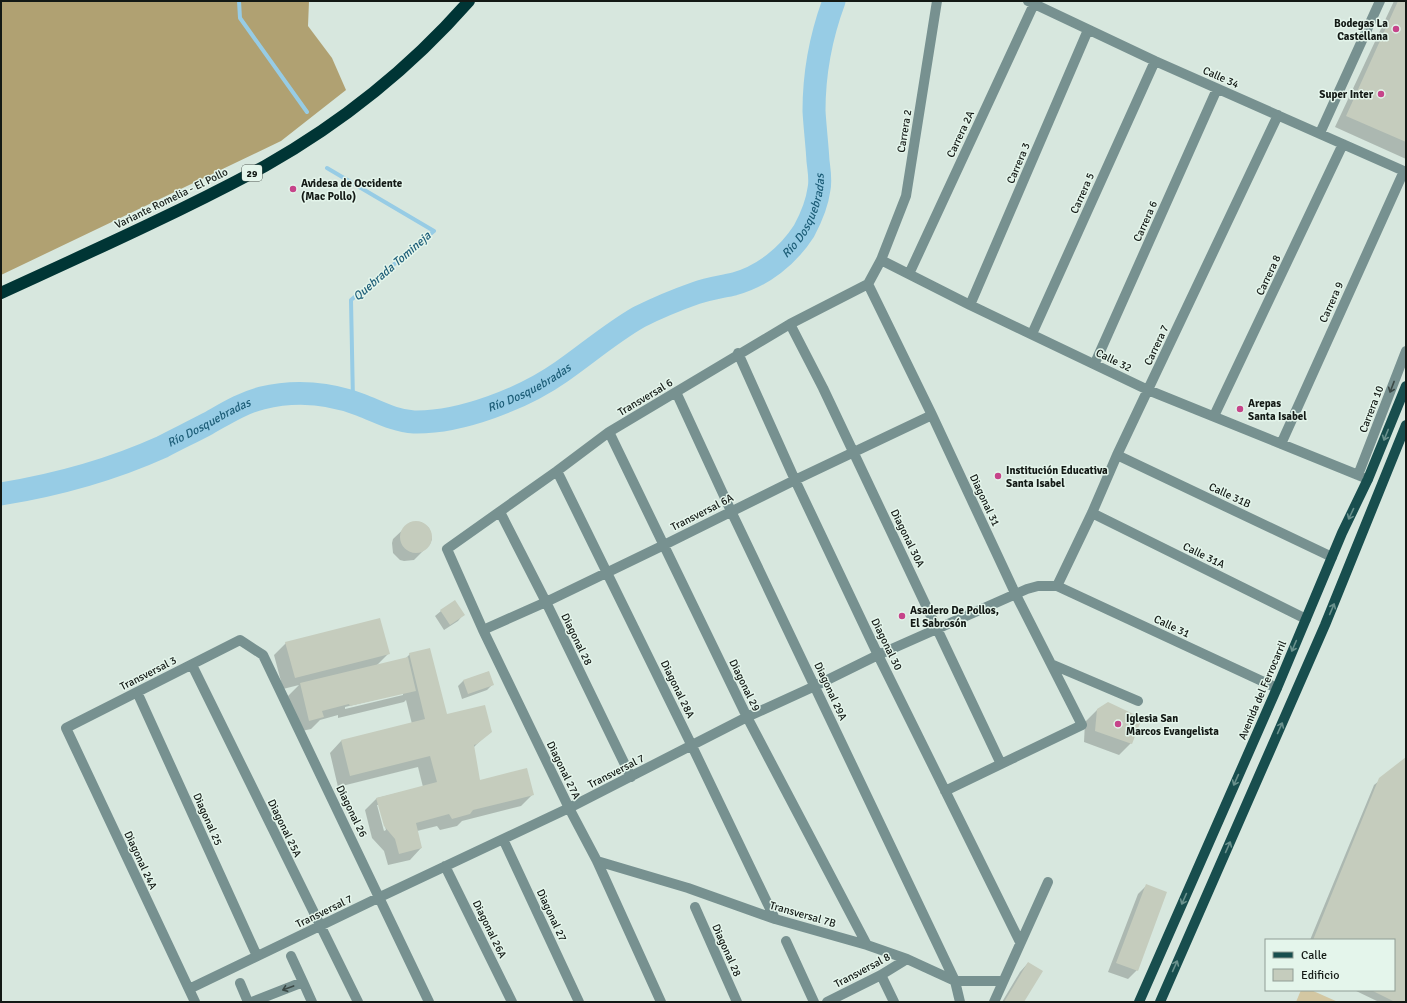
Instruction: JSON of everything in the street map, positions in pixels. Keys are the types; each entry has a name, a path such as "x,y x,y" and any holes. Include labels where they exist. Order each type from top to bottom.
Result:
{"highway":[{"name":"Variante Romelia - El Pollo","path":"1,293 204,198 289,151 343,115 392,77 437,35 469,1"}],"main road":[{"name":"Avenida del Ferrocarril","path":"1139,1002 1277,688 1332,557 1368,479 1406,386"},
{"path":"1160,1002 1325,625 1406,425"}],"street":[{"name":"Carrera 2","path":"881,260 906,196 937,1"},
{"path":"1320,134 1380,1"},
{"name":"Calle 34","path":"1031,2 1155,61 1405,171"},
{"name":"Carrera 2A","path":"909,274 1031,2"},
{"name":"Carrera 3","path":"970,305 1088,30"},
{"name":"Carrera 5","path":"1032,334 1155,61"},
{"name":"Carrera 6","path":"1095,364 1217,88"},
{"name":"Carrera 7","path":"1057,586 1092,513 1117,455 1278,115"},
{"name":"Carrera 8","path":"1214,416 1343,144"},
{"name":"Carrera 9","path":"1281,444 1405,171"},
{"name":"Calle 32","path":"881,260 970,305 1148,390 1368,479"},
{"path":"868,284 881,260"},
{"name":"Transversal 6","path":"446,549 500,512 609,432 738,353 790,324 868,284"},
{"name":"Diagonal 31","path":"868,284 932,415 1015,594 1082,725 1001,764"},
{"name":"Diagonal 30A","path":"790,324 823,388 938,628 1001,764"},
{"name":"Carrera 10","path":"1358,475 1406,351"},
{"name":"Diagonal 30","path":"738,353 794,480 878,655 1020,942"},
{"name":"Diagonal 29A","path":"676,392 731,511 955,981 960,1002"},
{"name":"Transversal 6A","path":"483,630 607,573 794,480 932,415"},
{"name":"Diagonal 29","path":"609,432 747,717 867,945"},
{"name":"Calle 31B","path":"1117,455 1332,557"},
{"name":"Diagonal 28A","path":"557,471 692,746 774,919"},
{"name":"Diagonal 28","path":"500,512 546,602 631,777"},
{"name":"Calle 31A","path":"1092,513 1306,619"},
{"name":"Diagonal 27A","path":"446,549 483,630 569,808 597,861 661,1002"},
{"name":"Transversal 7","path":"189,989 569,808 747,717 878,655 1015,594 1038,586 1057,586"},
{"name":"Calle 31","path":"1057,586 1277,688"},
{"name":"Transversal 3","path":"66,728 240,640"},
{"name":"Diagonal 26","path":"240,640 264,655 429,1002"},
{"path":"1051,664 1138,701"},
{"name":"Diagonal 25A","path":"192,665 358,1002"},
{"name":"Diagonal 25","path":"137,692 257,956"},
{"name":"Diagonal 24A","path":"66,728 195,1002"},
{"path":"945,791 1001,764"},
{"name":"Diagonal 27","path":"503,839 579,1002"},
{"name":"Transversal 7B","path":"597,861 688,888 774,919 867,945 907,959 955,981 1003,981"},
{"name":"Diagonal 26A","path":"445,866 512,1002"},
{"path":"994,1002 1048,882"},
{"name":"Diagonal 28","path":"695,907 737,1002"},
{"path":"786,942 814,1002"},
{"path":"291,956 312,1002"},
{"name":"Transversal 8","path":"827,1002 881,975 907,959"},
{"path":"881,975 894,1002"},
{"path":"252,1002 303,982"},
{"path":"240,983 248,1002"}],"shaded area":[{"path":"1,1 309,1 308,26 332,58 346,90 281,141 1,275"},
{"path":"1301,991 1313,991 1338,1002 1296,1002"}],"building":[{"name":"Super Inter","path":"1398,1 1406,1 1406,142 1346,116"},
{"path":"413,521 419,521 428,525 432,537 428,549 419,553 413,553 404,549 400,540 400,534 404,525"},
{"path":"455,600 465,615 450,625 440,610"},
{"path":"380,618 390,654 295,678 285,642"},
{"path":"430,648 447,714 485,705 492,732 474,745 480,780 527,768 534,795 473,810 470,814 452,819 449,814 416,823 422,848 399,854 395,839 384,826 376,798 437,782 430,756 350,776 341,740 425,719 409,653"},
{"path":"408,657 416,691 350,706 349,704 322,711 324,717 309,721 300,683"},
{"path":"489,671 494,685 468,694 463,680"},
{"name":"Iglesia San Marcos Evangelista","path":"1108,702 1142,718 1132,744 1095,731 1097,709"},
{"path":"1406,757 1406,1002 1395,1002 1373,991 1395,991 1395,939 1313,939 1379,778"},
{"path":"1146,884 1167,892 1138,971 1116,963"},
{"path":"1028,962 1043,971 1024,1002 1004,1002"}],"waterway":[{"name":"Quebrada Tomineja","path":"239,1 240,18 307,112"},
{"name":"Río Dosquebradas","path":"1,494 83,476 123,463 162,447 241,406 262,398 287,394 325,395 349,401 394,418 414,422 452,418 471,413 511,400 546,382 639,317 696,293 734,284 755,276 774,264 798,240 809,221 817,200 820,179 814,111 815,83 825,28 834,1"},
{"name":"Quebrada Tomineja","path":"327,168 434,231 351,300 353,402"}],"place":[{"name":"Bodegas La Castellana","path":"1396,29"},
{"name":"Super Inter","path":"1381,94"},
{"name":"Avidesa de Occidente (Mac Pollo)","path":"293,189"},
{"name":"Arepas Santa Isabel","path":"1240,409"},
{"name":"Institución Educativa Santa Isabel","path":"998,476"},
{"name":"Asadero De Pollos, El Sabrosón","path":"902,616"},
{"name":"Iglesia San Marcos Evangelista","path":"1118,724"}]}
